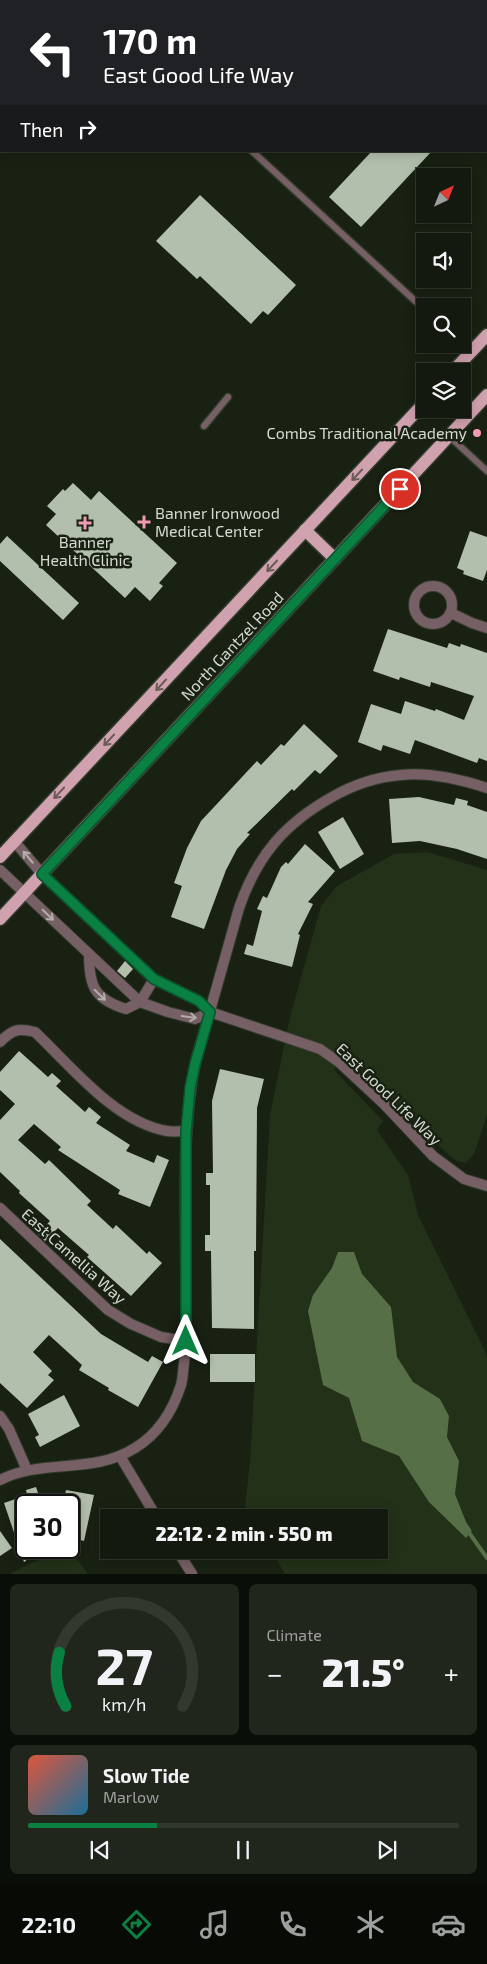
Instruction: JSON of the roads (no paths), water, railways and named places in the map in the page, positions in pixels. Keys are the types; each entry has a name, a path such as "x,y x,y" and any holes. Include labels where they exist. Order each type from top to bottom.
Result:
{"main road":[{"path":"471,345 487,335"},
{"name":"North Gantzel Road","path":"0,919 487,395"},
{"name":"North Gantzel Road","path":"0,857 416,412"},
{"path":"305,530 335,559"}],"street":[{"path":"451,612 472,624 487,628"},
{"path":"0,1480 27,1470 86,1466 120,1456 148,1439 159,1428 182,1384 186,1341 186,1132 190,1088 238,908 246,888 272,846 297,820 342,792 378,778 401,775 425,775 465,781 487,788"},
{"name":"East Good Life Way","path":"14,841 42,874 154,979 199,1001 210,1012 320,1049 340,1063 383,1103 433,1156 464,1179 487,1186"},
{"path":"0,870 140,1002 195,1019 210,1012"},
{"path":"89,954 89,973 93,987 98,995 111,1005 126,1010 140,1002 154,979"},
{"path":"0,1042 9,1033 21,1029 35,1032 108,1102 125,1115 149,1126 168,1131 186,1132"},
{"name":"East Camellia Way","path":"0,1208 108,1310 131,1324 161,1337 186,1341"},
{"path":"0,1416 9,1429 27,1470"},
{"path":"120,1456 152,1509"},
{"path":"183,1559 192,1574"}],"lane":[{"path":"253,152 416,302"},
{"path":"204,426 228,397"},
{"path":"449,436 487,472"}],"waterway":[{"path":"470,1534 487,1558"}],"place":[{"name":"Combs Traditional Academy","path":"477,433"},
{"name":"Banner Ironwood Medical Center","path":"144,522"},
{"name":"Banner Health Clinic","path":"85,523"}]}
